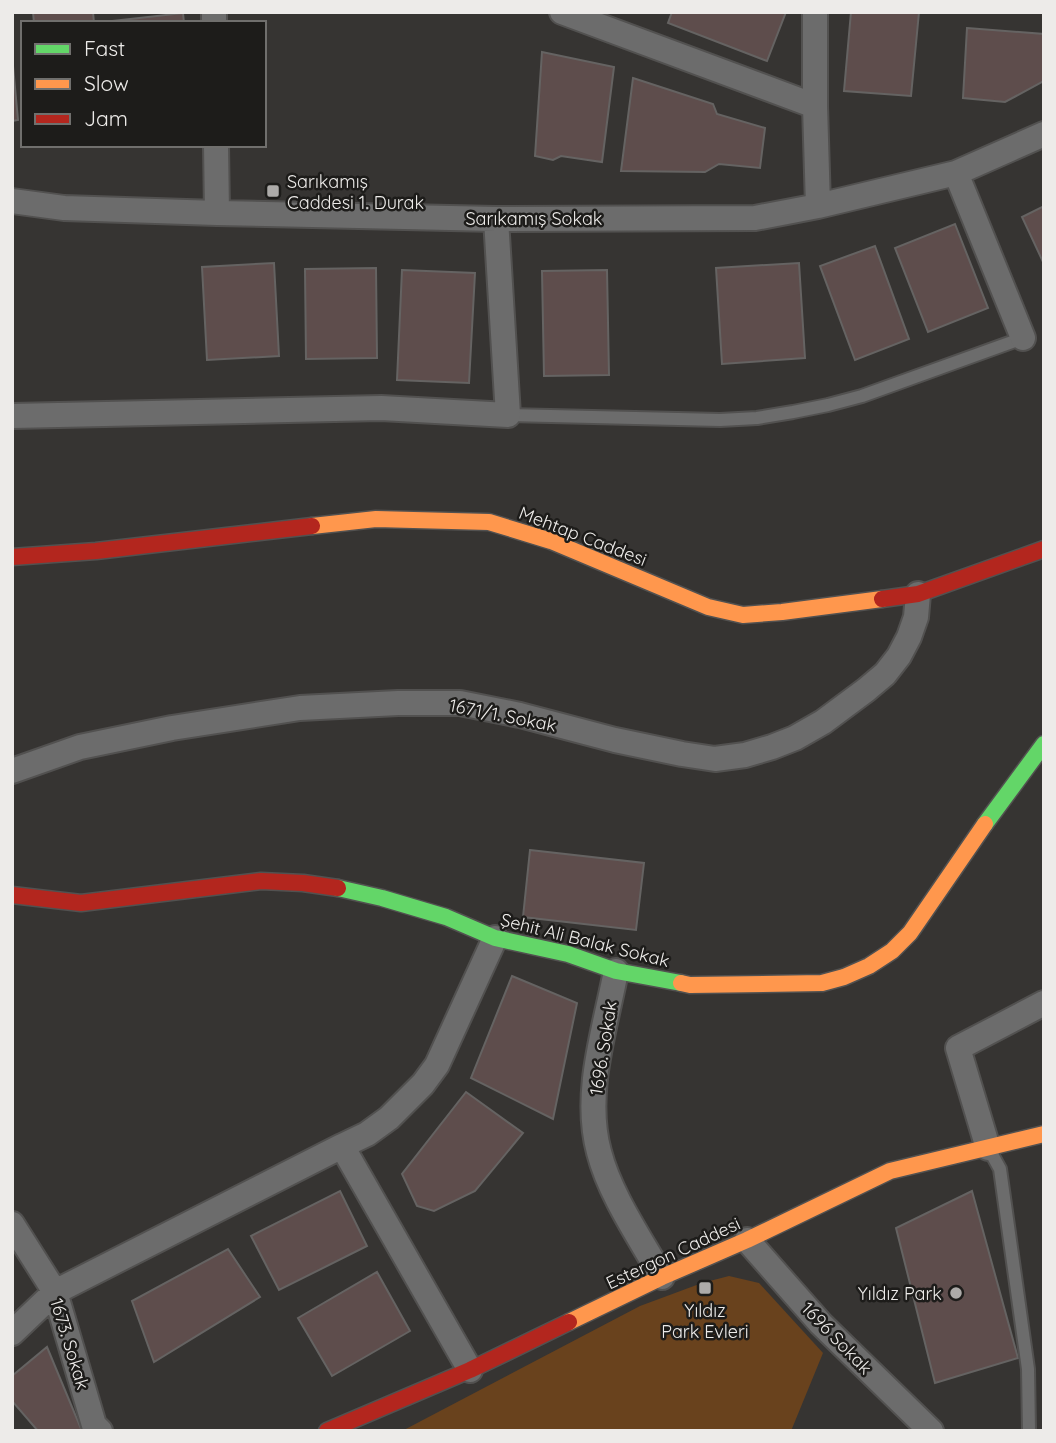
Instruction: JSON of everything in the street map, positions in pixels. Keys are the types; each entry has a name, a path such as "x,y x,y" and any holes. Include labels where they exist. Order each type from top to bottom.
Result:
{"street":[{"path":"562,12 815,106"},
{"path":"815,12 818,206"},
{"name":"Sarıkamış Sokak","path":"12,201 64,208 217,213 496,219 755,218 956,173 1044,134"},
{"path":"216,147 217,213"},
{"path":"956,173 1023,338"},
{"path":"12,416 381,408 508,415 496,219"},
{"name":"Mehtap Caddesi","path":"12,557 96,551 376,519 489,522 551,541 708,607 743,615 918,594 1044,549"},
{"name":"1671/1. Sokak","path":"12,771 80,747 172,728 300,708 398,703 460,703 682,754 715,759 745,755 804,733 834,714 885,674 909,637 916,617 918,594"},
{"name":"Şehit Ali Balak Sokak","path":"12,895 81,903 261,881 303,883 347,889 382,898 446,918 495,938 568,954 616,971 690,985 822,983 869,966 892,951 910,933 1044,744"},
{"path":"12,1333 55,1292 367,1134 389,1118 423,1084 437,1065 495,938"},
{"name":"1696. Sokak","path":"616,971 596,1072 593,1114 599,1152 615,1193 662,1277"},
{"path":"988,1148 958,1048 1044,1003"},
{"name":"Estergon Caddesi","path":"338,1429 470,1370 890,1171 1044,1134"},
{"path":"342,1146 470,1370"},
{"name":"1673. Sokak","path":"12,1224 55,1292 94,1425 100,1431"},
{"name":"1696 Sokak","path":"747,1240 821,1324 931,1431"}],"lane":[{"path":"508,415 720,420 793,412 862,396 1023,338"},
{"path":"988,1148 1000,1169 1028,1369 1029,1431"}],"shaded area":[{"path":"729,1276 759,1283 823,1353 791,1431 402,1431 640,1306"}],"building":[{"path":"33,12 93,12 94,21 34,21"},
{"path":"672,12 786,12 767,61 668,23"},
{"path":"851,12 919,12 911,96 844,91"},
{"path":"183,13 184,21 113,21"},
{"path":"967,28 1044,34 1044,81 1005,102 963,98"},
{"path":"542,52 614,67 602,162 561,156 553,160 535,156"},
{"path":"12,55 18,120 12,121"},
{"path":"633,78 713,104 717,114 765,128 760,168 719,164 705,172 621,171"},
{"path":"1044,206 1044,264 1022,217"},
{"path":"955,224 988,308 928,332 895,248"},
{"path":"875,246 909,339 855,360 820,266"},
{"path":"274,263 279,356 207,360 202,267"},
{"path":"799,263 805,358 722,364 716,268"},
{"path":"376,268 377,358 306,359 305,269"},
{"path":"402,270 475,273 469,383 397,380"},
{"path":"607,270 609,375 544,376 542,271"},
{"path":"530,850 644,863 636,930 523,917"},
{"path":"512,976 577,1003 553,1119 471,1078"},
{"path":"466,1092 523,1133 475,1191 434,1211 417,1206 402,1174"},
{"path":"340,1191 367,1246 279,1290 251,1236"},
{"name":"Yıldız Park","path":"972,1191 1018,1358 935,1383 896,1228"},
{"path":"228,1249 260,1297 154,1362 132,1301"},
{"path":"377,1272 410,1331 332,1376 298,1318"},
{"path":"47,1347 82,1431 38,1431 12,1401 12,1376"}],"traffic: fast":[{"path":"985,824 1044,744"},
{"path":"338,888 446,917 495,938 568,954 616,971 681,983"}],"traffic: slow":[{"path":"312,526 376,519 489,522 551,541 708,607 743,615 882,599"},
{"path":"681,983 822,983 869,966 892,951 910,933 985,824"},
{"path":"569,1322 890,1171 1044,1134"}],"traffic: jam":[{"path":"12,557 96,551 312,526"},
{"path":"882,599 918,594 1044,549"},
{"path":"12,895 81,903 261,881 338,888"},
{"path":"327,1431 470,1370 569,1322"}],"place":[{"name":"Sarıkamış Caddesi 1. Durak","path":"273,191"},
{"name":"Yıldız Park Evleri","path":"705,1288"},
{"name":"Yıldız Park","path":"956,1293"}]}
